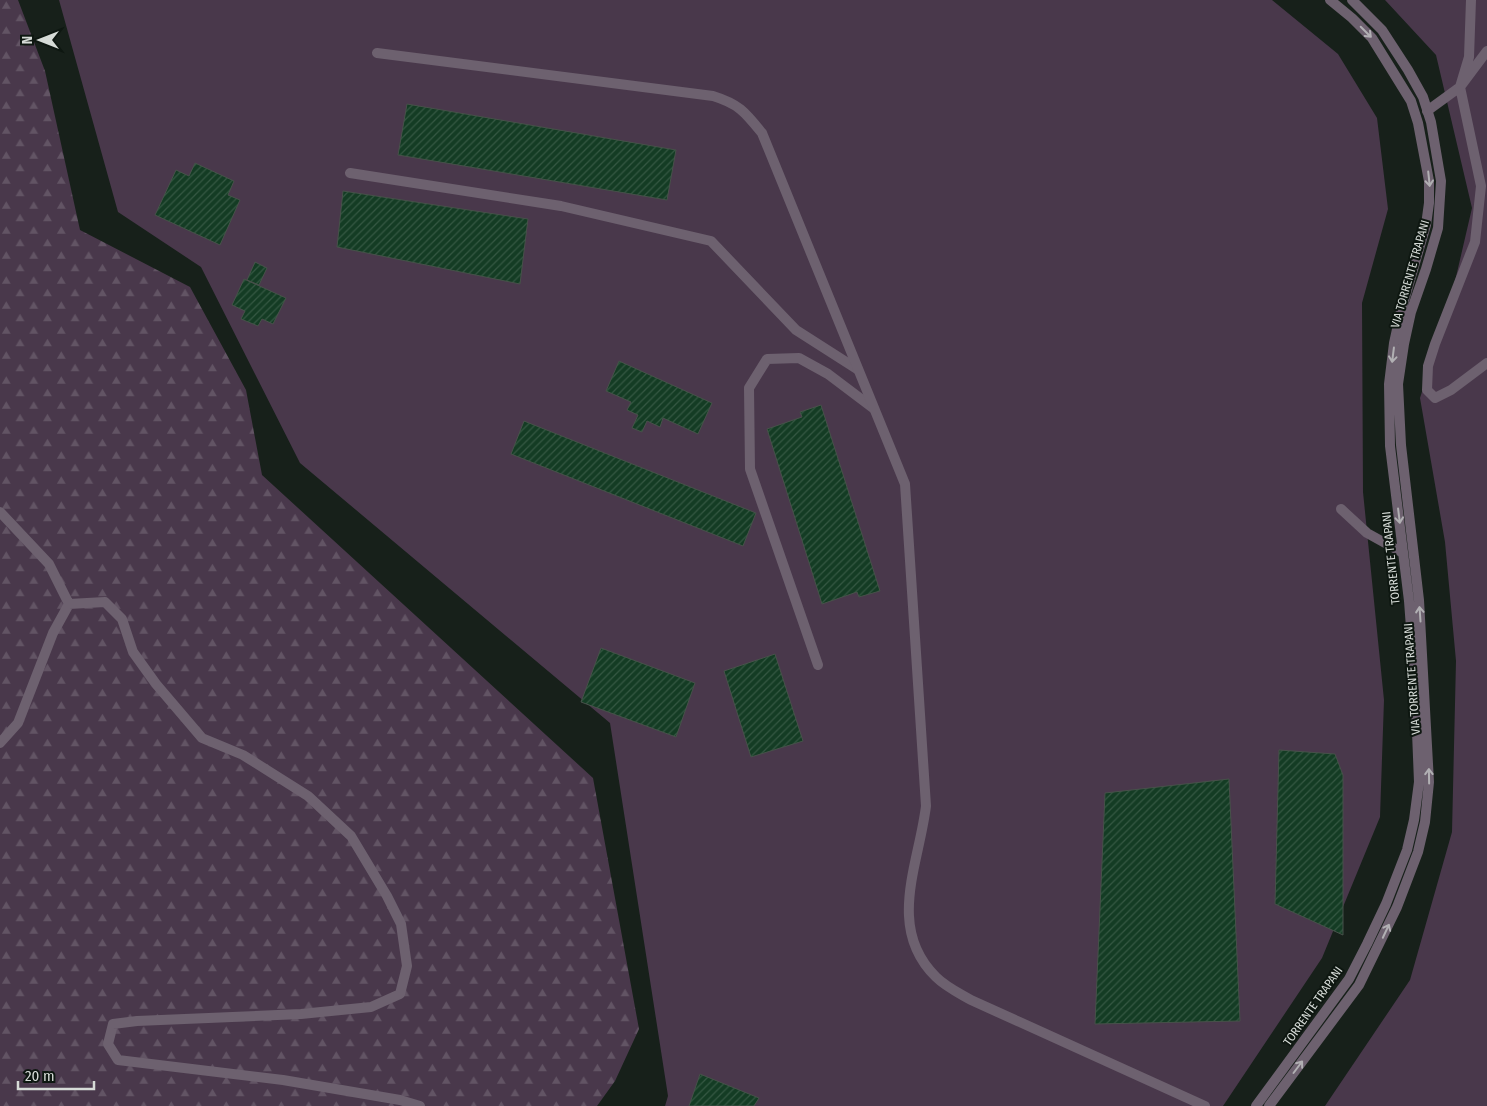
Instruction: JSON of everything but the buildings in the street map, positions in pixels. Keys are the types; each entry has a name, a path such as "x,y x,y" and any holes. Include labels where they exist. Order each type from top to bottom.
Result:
{"street":[{"name":"TORRENTE TRAPANI","path":"1256,1106 1349,979 1386,904 1407,850 1414,820 1419,782 1415,682 1403,553 1390,446 1389,384 1394,343 1401,311 1426,225 1430,181 1418,123 1411,101 1372,38 1330,0"},
{"name":"VIA TORRENTE TRAPANI","path":"1269,1106 1359,985 1397,907 1418,852 1425,822 1430,782 1419,600 1400,445 1398,384 1411,312 1438,228 1441,181 1431,122 1423,97 1382,30 1352,0"},
{"path":"1470,0 1469,57 1460,87 1481,186 1475,242 1435,344 1428,366 1427,390 1434,398 1451,390 1487,363"},
{"path":"1427,110 1460,87 1487,51"},
{"path":"377,53 703,95 731,102 744,112 762,133 905,484 926,806 922,832 912,871 908,912 910,929 920,956 937,978 972,1000 1205,1106"},
{"path":"350,173 561,206 711,241 796,330 857,369"},
{"path":"818,665 750,469 748,388 767,359 799,358 828,374 873,408"},
{"path":"1341,509 1367,533 1403,553"},
{"path":"0,512 49,564 69,604"},
{"path":"69,604 105,602 122,619 133,652 156,684 202,738 243,756 308,796 351,836 387,896 400,924 407,966 400,994 371,1006 301,1014 112,1024 108,1044 118,1060 283,1080 400,1100 420,1106"},
{"path":"0,743 18,723 53,633 69,604"}],"green space":[{"path":"0,0 18,0 45,71 80,230 190,287 246,390 262,475 593,778 639,1029 615,1081 597,1106 0,1106"},
{"path":"59,0 1272,0 1338,54 1377,118 1388,209 1362,303 1363,492 1384,700 1380,817 1322,958 1223,1106 665,1106 668,1096 610,723 300,463 201,267 118,212"},
{"path":"1385,0 1487,0 1487,1106 1325,1106 1410,980 1452,832 1456,661 1445,542 1420,398 1449,307 1472,208 1436,55"}]}
